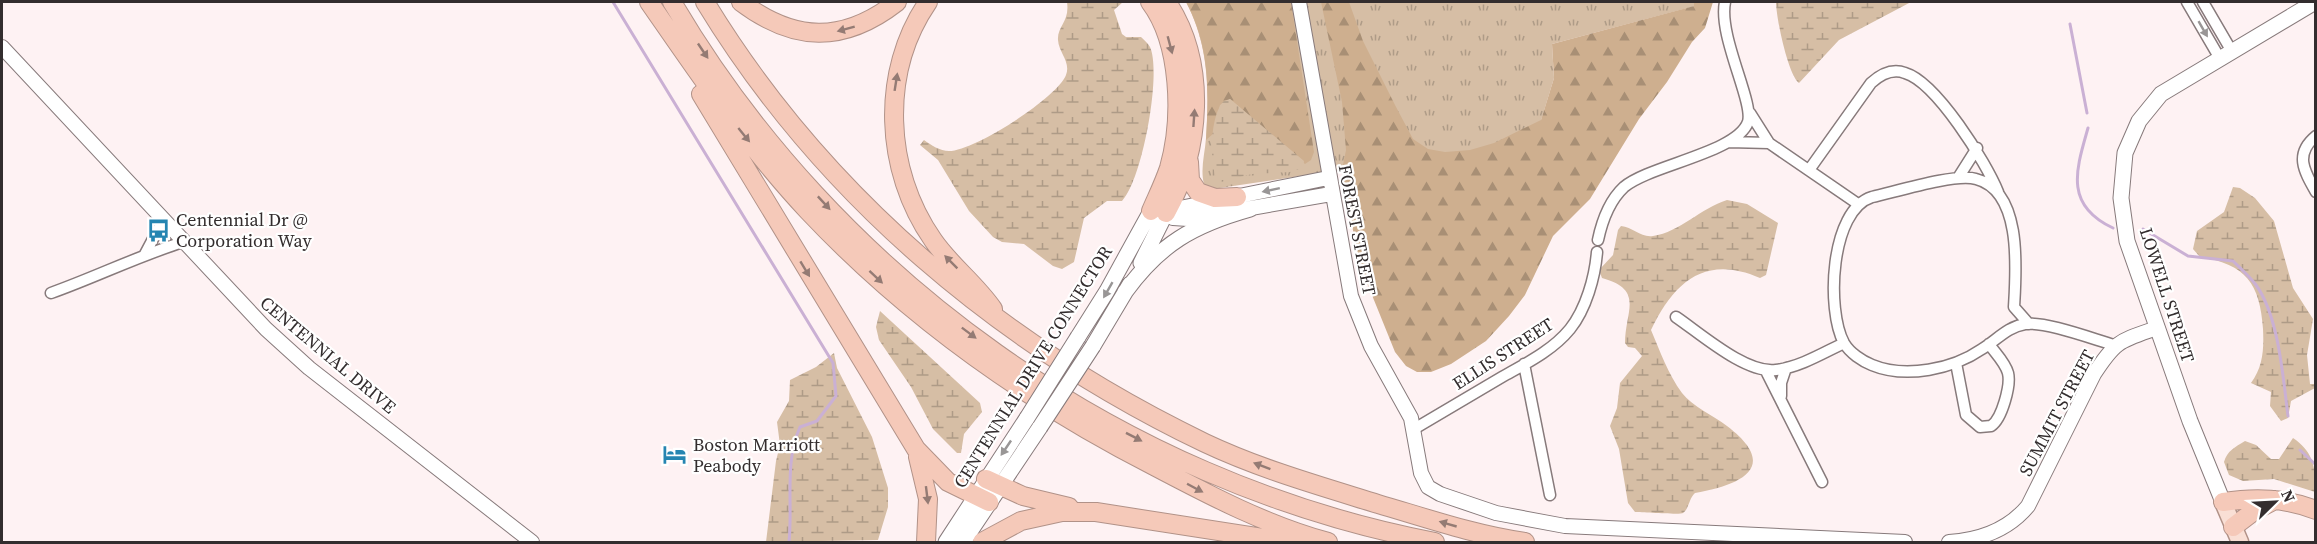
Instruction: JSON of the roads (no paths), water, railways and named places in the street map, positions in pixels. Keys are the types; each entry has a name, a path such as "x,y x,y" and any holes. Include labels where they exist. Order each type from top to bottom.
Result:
{"highway":[{"path":"649,2 678,56 916,449 938,474 981,499"},
{"path":"649,2 740,130 807,210 881,281 956,344 1024,393 1127,453 1239,510 1328,543"},
{"path":"672,2 744,110 813,192 885,264 992,350 1074,404 1209,472 1335,518 1435,543"},
{"path":"705,2 771,98 848,188 923,260 1002,322 1113,393 1236,456 1348,495 1479,533 1525,543"},
{"path":"741,2 784,28 815,34 840,31 867,22 897,2"},
{"path":"927,2 907,41 895,84 894,124 902,172 918,215 931,237 946,258 978,288 1002,322"},
{"path":"1150,2 1166,29 1172,50 1176,92 1169,166 1158,212"},
{"path":"1167,2 1182,27 1193,68 1194,110 1189,173 1198,192 1243,203"},
{"path":"1158,212 1184,173 1190,146"},
{"path":"916,449 928,499 926,543"},
{"path":"993,483 1038,501 1289,543"},
{"path":"2223,502 2258,497 2316,510"},
{"path":"2236,535 2254,511 2275,500"},
{"path":"982,543 1008,527 1036,517 1062,512 1096,512"}],"main road":[{"name":"LOWELL STREET","path":"2236,535 2131,254 2122,218 2121,186 2125,153 2139,121 2160,95 2315,2"},
{"path":"1125,292 1154,256 1183,234 1221,217 1243,203"},
{"name":"CENTENNIAL DRIVE CONNECTOR","path":"946,543 1040,427 1092,346 1125,292 1158,212"},
{"name":"CENTENNIAL DRIVE CONNECTOR","path":"993,483 1027,418 1158,212"},
{"name":"CENTENNIAL DRIVE CONNECTOR","path":"963,543 981,499"}],"street":[{"name":"FOREST STREET","path":"1299,2 1347,280 1355,310 1371,346 1403,399 1414,429 1421,473 1428,487 1440,495 1496,513 1565,526 1905,543"},
{"path":"1725,2 1723,14 1727,36 1750,113 1768,143 1858,204"},
{"path":"2187,2 2225,54"},
{"path":"2203,2 2225,54"},
{"name":"CENTENNIAL DRIVE","path":"2,47 183,242 289,351 529,541"},
{"path":"1809,170 1871,83 1885,73 1894,71 1903,72 1918,80 1977,148 2002,201 2015,238 2014,307 2005,332"},
{"path":"1729,142 1745,127 1750,113"},
{"path":"2316,136 2308,142 2301,156 2304,171 2316,192"},
{"path":"1729,142 1768,143"},
{"name":"ELLIS STREET","path":"1414,429 1556,343 1576,320 1590,289 1597,246 1607,211 1628,185 1729,142"},
{"path":"1958,178 1977,148"},
{"path":"1243,203 1328,178"},
{"path":"2002,201 1995,190 1975,178 1958,178 1872,197 1858,204 1846,224 1835,272 1835,308 1844,343 1862,360 1891,370 1928,369 1956,363 2005,332 2029,324 2114,345"},
{"path":"1158,212 1331,194"},
{"path":"145,254 163,220"},
{"path":"51,293 145,254 183,242"},
{"path":"2014,307 2029,324"},
{"path":"1676,317 1745,363 1766,371 1786,368 1844,343"},
{"name":"SUMMIT STREET","path":"1950,543 1975,539 2002,528 2028,506 2094,374 2114,345 2157,328"},
{"path":"1956,363 1966,415 1980,427 1991,426 1999,418 2008,381 2006,368 1989,344"},
{"path":"1524,364 1550,495"},
{"path":"1781,396 1781,383 1786,368"},
{"path":"1766,371 1781,396 1822,482"}],"waterway":[{"path":"613,2 833,363 836,396 817,421 800,427 795,440 791,469 789,542"},
{"path":"2070,24 2087,113"},
{"path":"2088,128 2078,172 2080,197 2097,219 2113,228"},
{"path":"2143,229 2188,256 2233,261 2256,285 2264,298 2275,330 2288,416"},
{"path":"2300,450 2316,465"}],"place":[{"name":"Centennial Dr @ Corporation Way","path":"158,230"},
{"name":"Boston Marriott Peabody","path":"675,455"}]}
